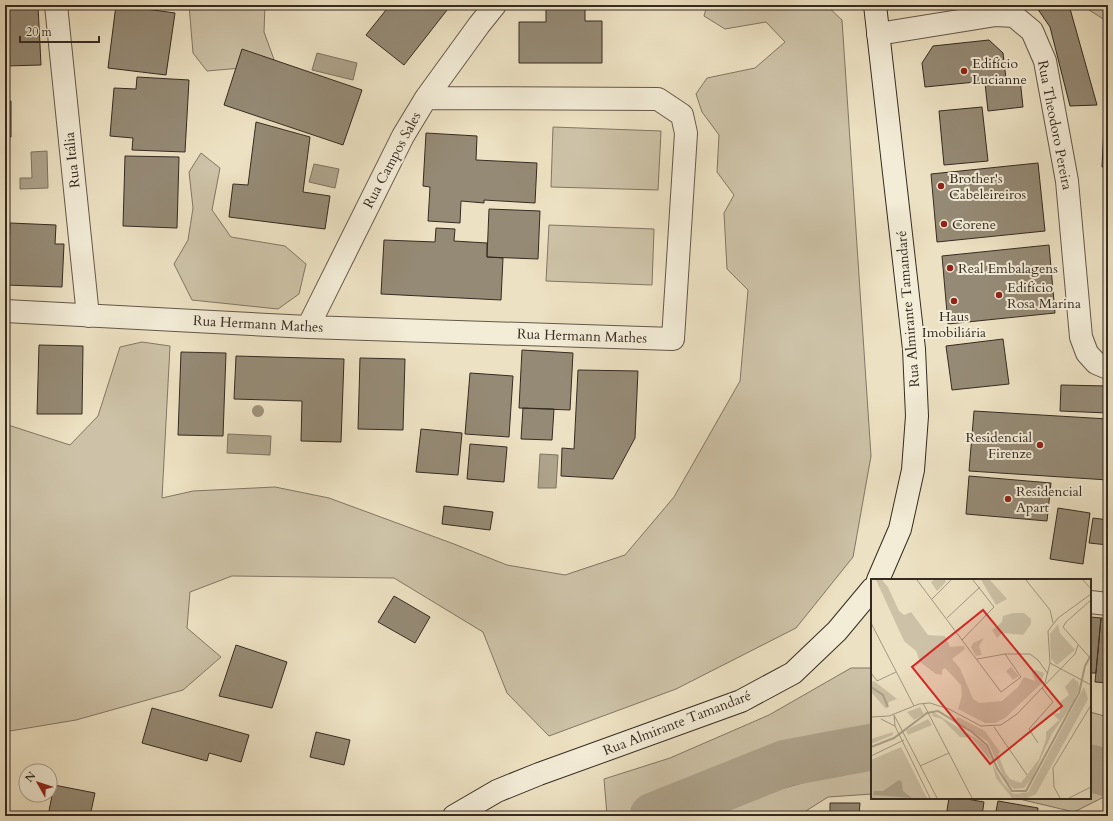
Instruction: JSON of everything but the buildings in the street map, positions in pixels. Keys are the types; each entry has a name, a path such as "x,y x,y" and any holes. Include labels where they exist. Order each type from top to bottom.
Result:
{"street":[{"name":"Rua Itália","path":"56,5 88,316"},
{"name":"Rua Campos Sales","path":"308,327 403,136 426,98 478,25 495,5"},
{"name":"Rua Almirante Tamandaré","path":"866,5 878,34"},
{"name":"Rua Almirante Tamandaré","path":"875,5 914,348 917,416 912,470 900,529 878,579"},
{"name":"Rua Theodoro Pereira","path":"878,34 996,15 1014,16 1032,31 1045,61 1068,181 1081,337 1087,353 1096,363 1108,368"},
{"name":"Rua Hermann Mathes","path":"5,311 308,327 673,338 686,133 682,115 658,99 426,98"},
{"name":"Rua Almirante Tamandaré","path":"454,816 497,791 539,774 741,701 793,673 837,630 871,590"},
{"path":"1091,602 1108,604"}],"shaded area":[{"path":"189,5 265,5 264,32 276,65 207,71 193,53"},
{"path":"707,5 826,5 842,20 871,456 853,557 796,628 676,689 549,736 507,693 483,632 394,578 232,576 190,592 187,628 221,657 183,690 76,720 10,731 5,729 5,424 70,445 98,416 120,347 142,342 170,346 162,498 193,491 275,487 329,498 507,565 565,575 625,555 674,497 740,381 748,290 727,269 724,213 734,195 717,172 719,135 702,112 696,94 707,78 755,68 785,42 766,22 725,29 704,16"},
{"path":"1084,5 1108,5 1108,22 1086,8"},
{"path":"317,53 357,63 353,80 312,70"},
{"path":"553,127 661,131 658,190 551,187"},
{"path":"47,151 48,188 20,189 20,178 32,178 31,152"},
{"path":"201,153 220,168 212,210 231,237 285,246 306,264 299,294 278,309 192,300 174,264 188,240 193,208 189,172"},
{"path":"314,164 339,169 335,188 309,182"},
{"path":"549,225 654,229 652,285 546,281"},
{"path":"228,434 271,436 270,455 227,453"},
{"path":"540,454 558,455 556,488 538,488"},
{"path":"851,668 871,668 871,728 699,775 679,795 625,816 607,816 604,779 670,758 769,715"},
{"path":"1091,712 1108,717 1108,758 1091,753"},
{"path":"871,766 871,794 828,797 798,816 703,816 766,793 846,771"},
{"path":"1091,784 1098,786 1104,797 1074,812 1019,799 1091,799"}],"waterway":[{"path":"653,816 786,763 871,747"},
{"path":"1091,768 1108,773"}],"place":[{"name":"Edifício Lucianne","path":"964,71"},
{"name":"Brother's Cabeleireiros","path":"941,186"},
{"name":"Corene","path":"944,224"},
{"name":"Real Embalagens","path":"950,268"},
{"name":"Edifício Rosa Marina","path":"999,295"},
{"name":"Haus Imobiliária","path":"954,301"},
{"name":"Residencial Firenze","path":"1040,445"},
{"name":"Residencial Apart","path":"1008,499"}]}
